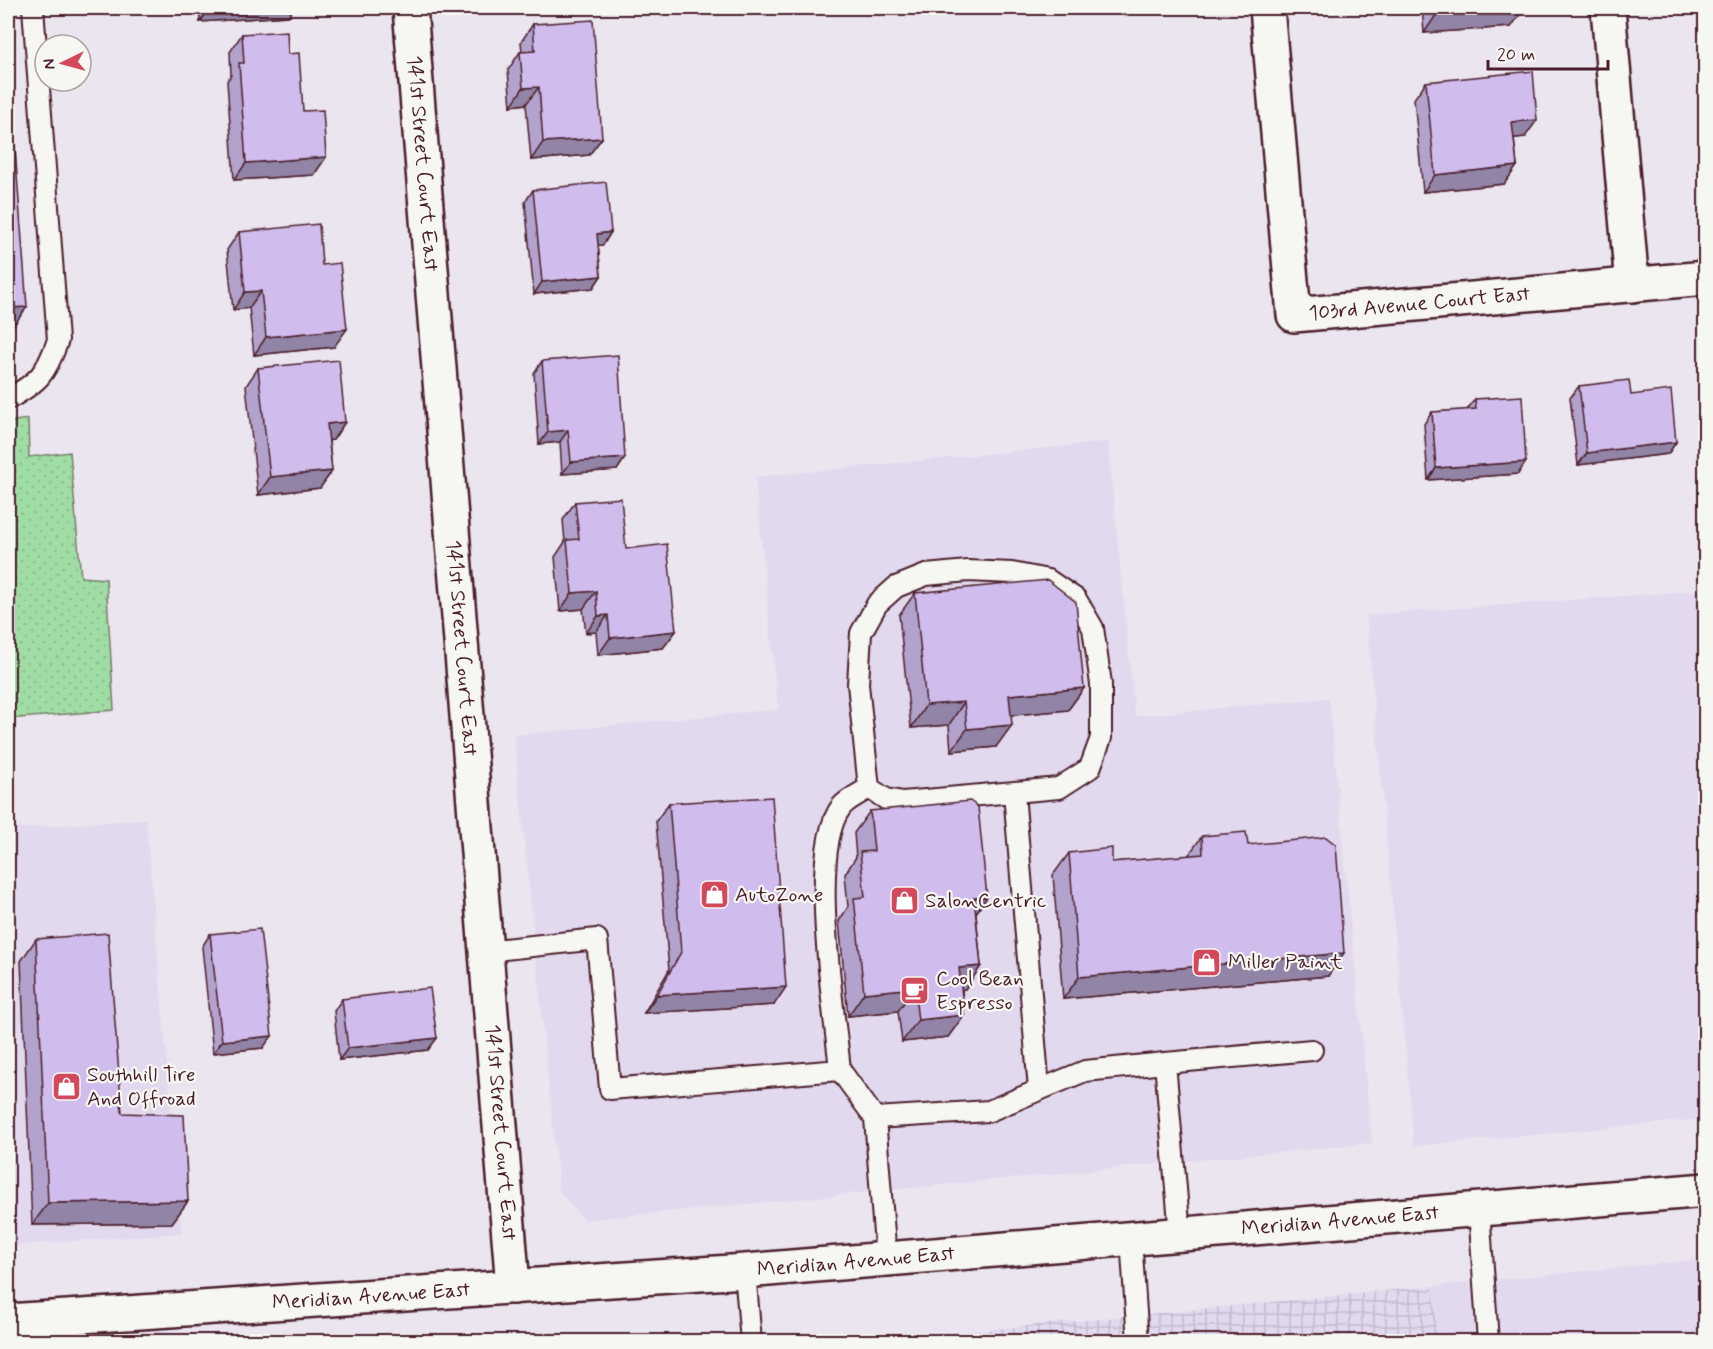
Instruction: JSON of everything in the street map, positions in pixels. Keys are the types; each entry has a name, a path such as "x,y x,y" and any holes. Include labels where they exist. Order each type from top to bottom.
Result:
{"street":[{"name":"141st Street Court East","path":"410,8 513,1287"},
{"name":"103rd Avenue Court East","path":"1267,8 1294,315 1706,278"},
{"path":"1608,8 1632,285"},
{"name":"Meridian Avenue East","path":"8,1321 745,1271 1706,1190"}],"lane":[{"path":"8,399 30,387 49,367 58,340 33,8"},
{"path":"968,571 1011,573 1048,580 1076,599 1093,628 1101,684 1101,738 1090,768 1059,788 1014,793 903,802 886,799 869,788 858,684 861,633 877,604 896,587 926,575 968,571"},
{"path":"869,788 842,806 828,838 824,895 840,1070 875,1118 886,1259"},
{"path":"1014,793 1039,1090"},
{"path":"486,951 597,939 610,1089 840,1070"},
{"path":"875,1118 988,1111 1085,1071 1312,1050"},
{"path":"1166,1063 1180,1234"},
{"path":"1479,1209 1488,1341"},
{"path":"1131,1238 1138,1341"},
{"path":"745,1271 751,1341"}],"shaded area":[{"path":"1108,442 1135,716 1329,698 1372,1143 584,1220 559,1191 514,735 778,709 755,477"},
{"path":"1705,590 1705,1119 1414,1146 1366,615"},
{"path":"146,819 182,1233 8,1246 8,829"},
{"path":"1705,1259 1705,1341 1437,1341 1433,1286"},
{"path":"1433,1286 1437,1341 863,1342"}],"green space":[{"path":"28,419 29,457 70,452 81,577 106,579 114,710 8,719 8,422"}],"building":[{"path":"1436,8 1524,8 1524,9 1436,15"},
{"path":"593,20 602,138 543,142 539,87 523,88 520,52 535,51 533,24"},
{"path":"287,31 288,54 299,53 303,111 323,110 326,157 246,163 239,63 244,63 242,34"},
{"path":"8,56 27,307 8,308"},
{"path":"1533,71 1537,120 1512,122 1517,166 1435,175 1426,82"},
{"path":"606,182 611,232 597,234 601,276 542,282 533,190"},
{"path":"319,224 322,265 340,263 347,329 266,337 261,291 245,292 239,232"},
{"path":"618,355 625,458 571,462 568,430 548,432 542,361"},
{"path":"339,360 345,422 327,424 332,471 270,477 258,368"},
{"path":"1629,380 1631,395 1671,390 1676,442 1587,453 1579,386"},
{"path":"1522,396 1526,462 1436,468 1432,412 1476,409 1475,399"},
{"path":"621,498 626,549 667,544 676,631 610,638 608,615 598,616 596,591 572,593 567,540 579,539 575,502"},
{"path":"1048,580 1076,602 1084,688 1009,695 1012,725 967,729 964,702 926,705 915,593"},
{"name":"AutoZone","path":"772,797 786,987 657,995 681,952 669,803"},
{"path":"970,801 978,807 987,897 974,898 981,966 959,968 964,1015 918,1020 914,988 864,993 854,898 865,897 860,852 874,851 870,811"},
{"path":"1246,832 1248,845 1326,837 1336,845 1344,953 1079,977 1069,853 1112,848 1112,862 1203,854 1202,836"},
{"path":"260,929 272,1036 222,1041 210,934"},
{"path":"108,933 122,1113 184,1115 188,1201 48,1203 36,939"},
{"path":"430,988 437,1038 348,1048 342,999"}],"place":[{"name":"AutoZone","path":"714,895"},
{"name":"SalonCentric","path":"904,901"},
{"name":"Miller Paint","path":"1207,962"},
{"name":"Cool Bean Espresso","path":"915,991"},
{"name":"Southhill Tire And Offroad","path":"66,1087"}]}
